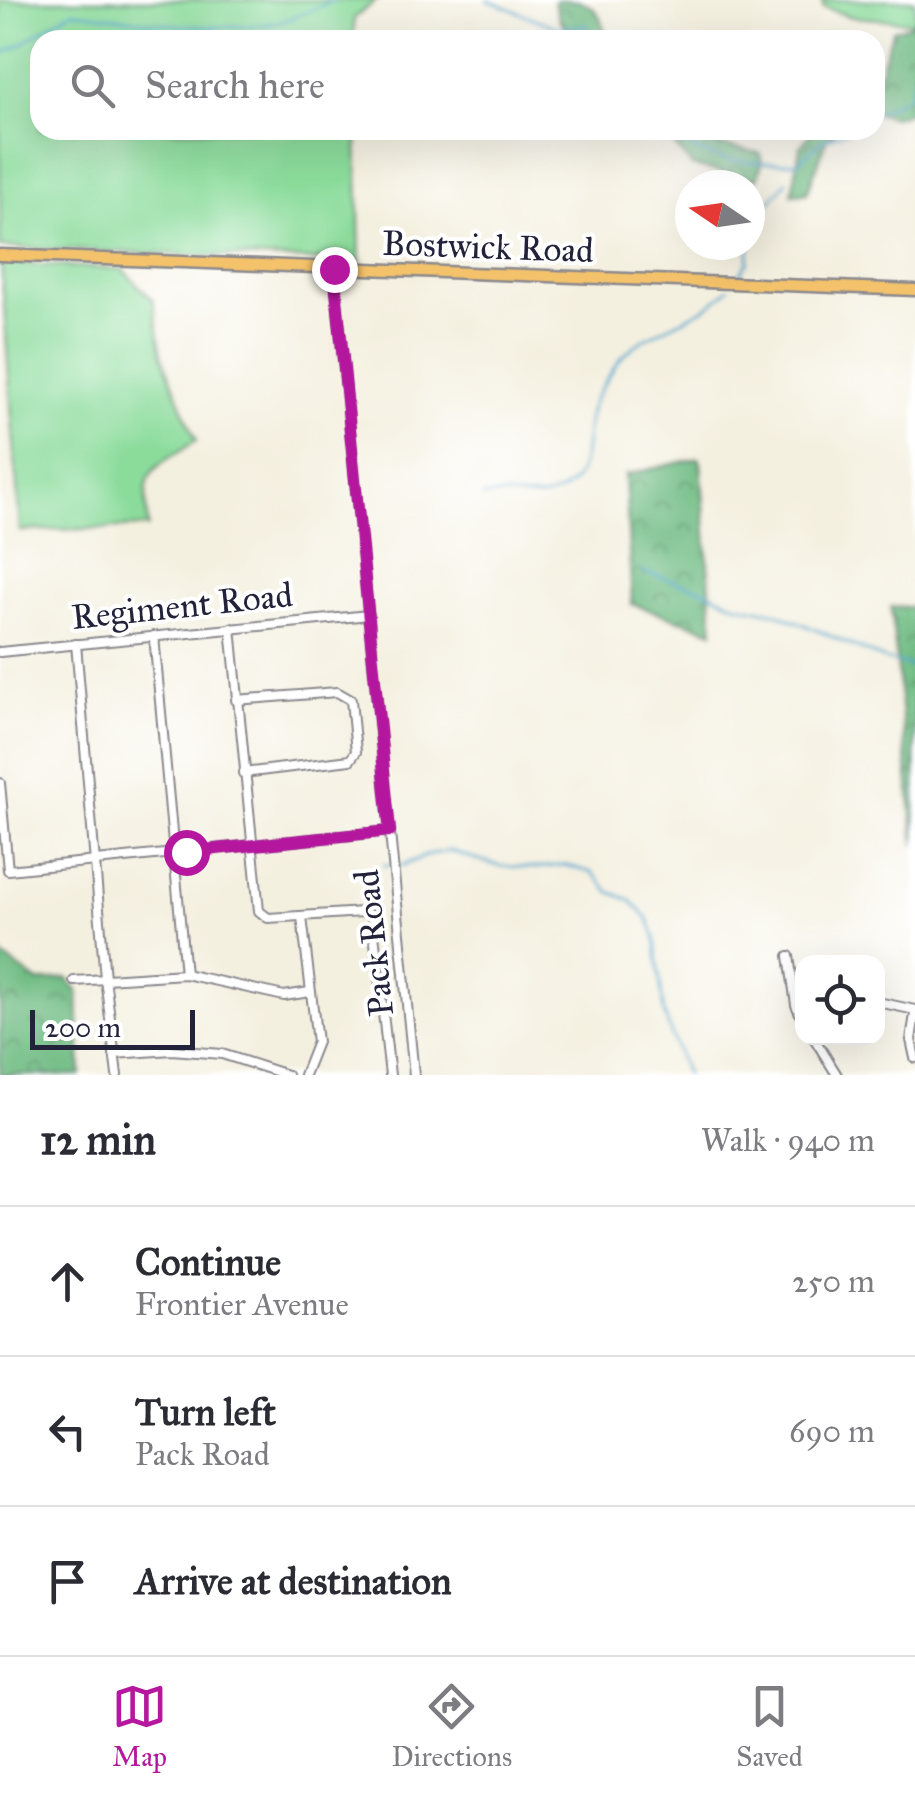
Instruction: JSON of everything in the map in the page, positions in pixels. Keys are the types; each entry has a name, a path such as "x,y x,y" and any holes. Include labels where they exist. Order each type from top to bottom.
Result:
{"main road":[{"name":"Bostwick Road","path":"0,255 915,290"}],"street":[{"name":"Pack Road","path":"334,269 414,1075"},
{"name":"Regiment Road","path":"0,652 369,615"},
{"path":"231,628 258,911 268,918 364,912 372,916 390,1075"},
{"path":"154,636 185,974"},
{"path":"76,644 116,1075"},
{"path":"236,700 337,692 351,700 356,752 350,760 243,773"},
{"path":"0,783 8,870 390,831"},
{"path":"302,918 316,1042 304,1075"},
{"path":"788,956 795,999"},
{"path":"74,981 185,974 284,996 310,992"},
{"path":"885,1004 915,1012 911,1040 915,1058"},
{"path":"818,1045 837,1075"},
{"path":"114,1054 172,1050 222,1054 288,1075"}],"green space":[{"path":"0,0 377,0 354,18 354,30 30,30 30,140 357,140 360,262 0,247"},
{"path":"823,0 915,0 915,22 852,17 823,7"},
{"path":"554,2 587,4 597,13 604,30 569,30 560,21"},
{"path":"915,23 915,101 908,113 892,117 885,115 885,54 893,30"},
{"path":"668,140 706,140 760,153 762,163 760,170 692,166"},
{"path":"805,140 826,140 807,193 792,194 800,147"},
{"path":"1,263 122,269 153,300 162,356 196,441 152,473 146,493 148,527 20,531"},
{"path":"699,458 713,631 632,604 625,475"},
{"path":"891,607 915,607 915,846"},
{"path":"0,954 38,982 67,978 78,992 81,1075 0,1075"}],"waterway":[{"path":"43,30 72,11 170,24 268,24 334,0"},
{"path":"488,0 558,28 585,25 590,30"},
{"path":"0,54 30,38"},
{"path":"885,108 908,96 915,78"},
{"path":"679,140 711,156 763,163 798,162 823,140"},
{"path":"765,208 787,181"},
{"path":"737,278 748,260"},
{"path":"482,497 538,498 570,485 584,458 592,405 616,365 640,342 702,310 729,288"},
{"path":"643,572 699,588 738,605 777,613 886,660 915,667"},
{"path":"384,865 404,865 450,851 499,866 565,865 593,873 610,892 630,900 648,918 655,937 664,1014 686,1075"}],"route":[{"path":"186,852 390,831 334,269"}]}
